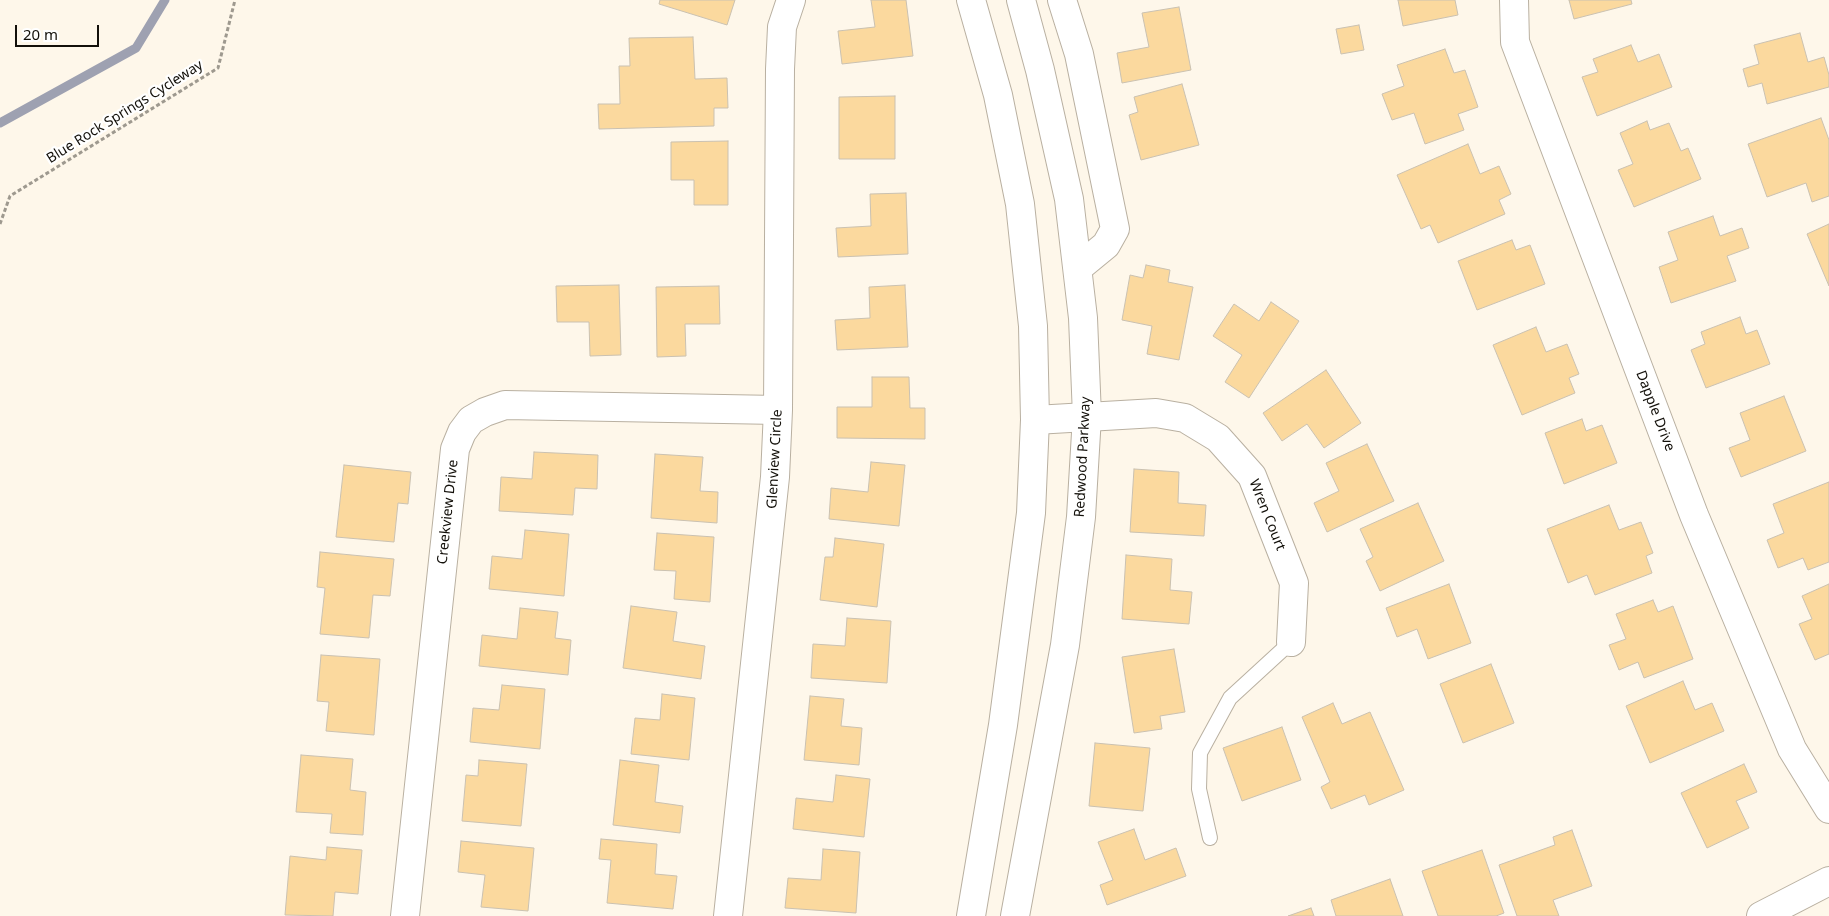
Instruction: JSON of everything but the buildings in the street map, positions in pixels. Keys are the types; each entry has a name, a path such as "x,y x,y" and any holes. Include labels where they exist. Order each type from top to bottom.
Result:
{"street":[{"name":"Glenview Circle","path":"728,916 775,477 778,410 780,69 782,27 790,0"},
{"path":"970,0 998,95 1020,204 1033,326 1035,420 1030,523 1003,726 971,916"},
{"name":"Redwood Parkway","path":"1014,916 1066,646 1081,517 1087,416 1083,318 1069,199 1040,70 1021,0"},
{"path":"1062,0 1079,54 1114,229 1106,245 1078,268"},
{"name":"Dapple Drive","path":"1514,0 1515,42 1694,516 1792,749 1829,809"},
{"name":"Creekview Drive","path":"405,916 455,449 462,432 471,420 485,412 505,405 778,410"},
{"name":"Wren Court","path":"1035,420 1156,413 1185,418 1218,438 1252,476 1294,583 1291,642"},
{"path":"1761,916 1829,881"}],"lane":[{"path":"1210,838 1199,789 1200,753 1230,698 1291,642"}],"path":[{"name":"Blue Rock Springs Cycleway","path":"0,224 10,196 218,68 235,0"}],"waterway":[{"path":"0,123 136,48 165,0"}]}
